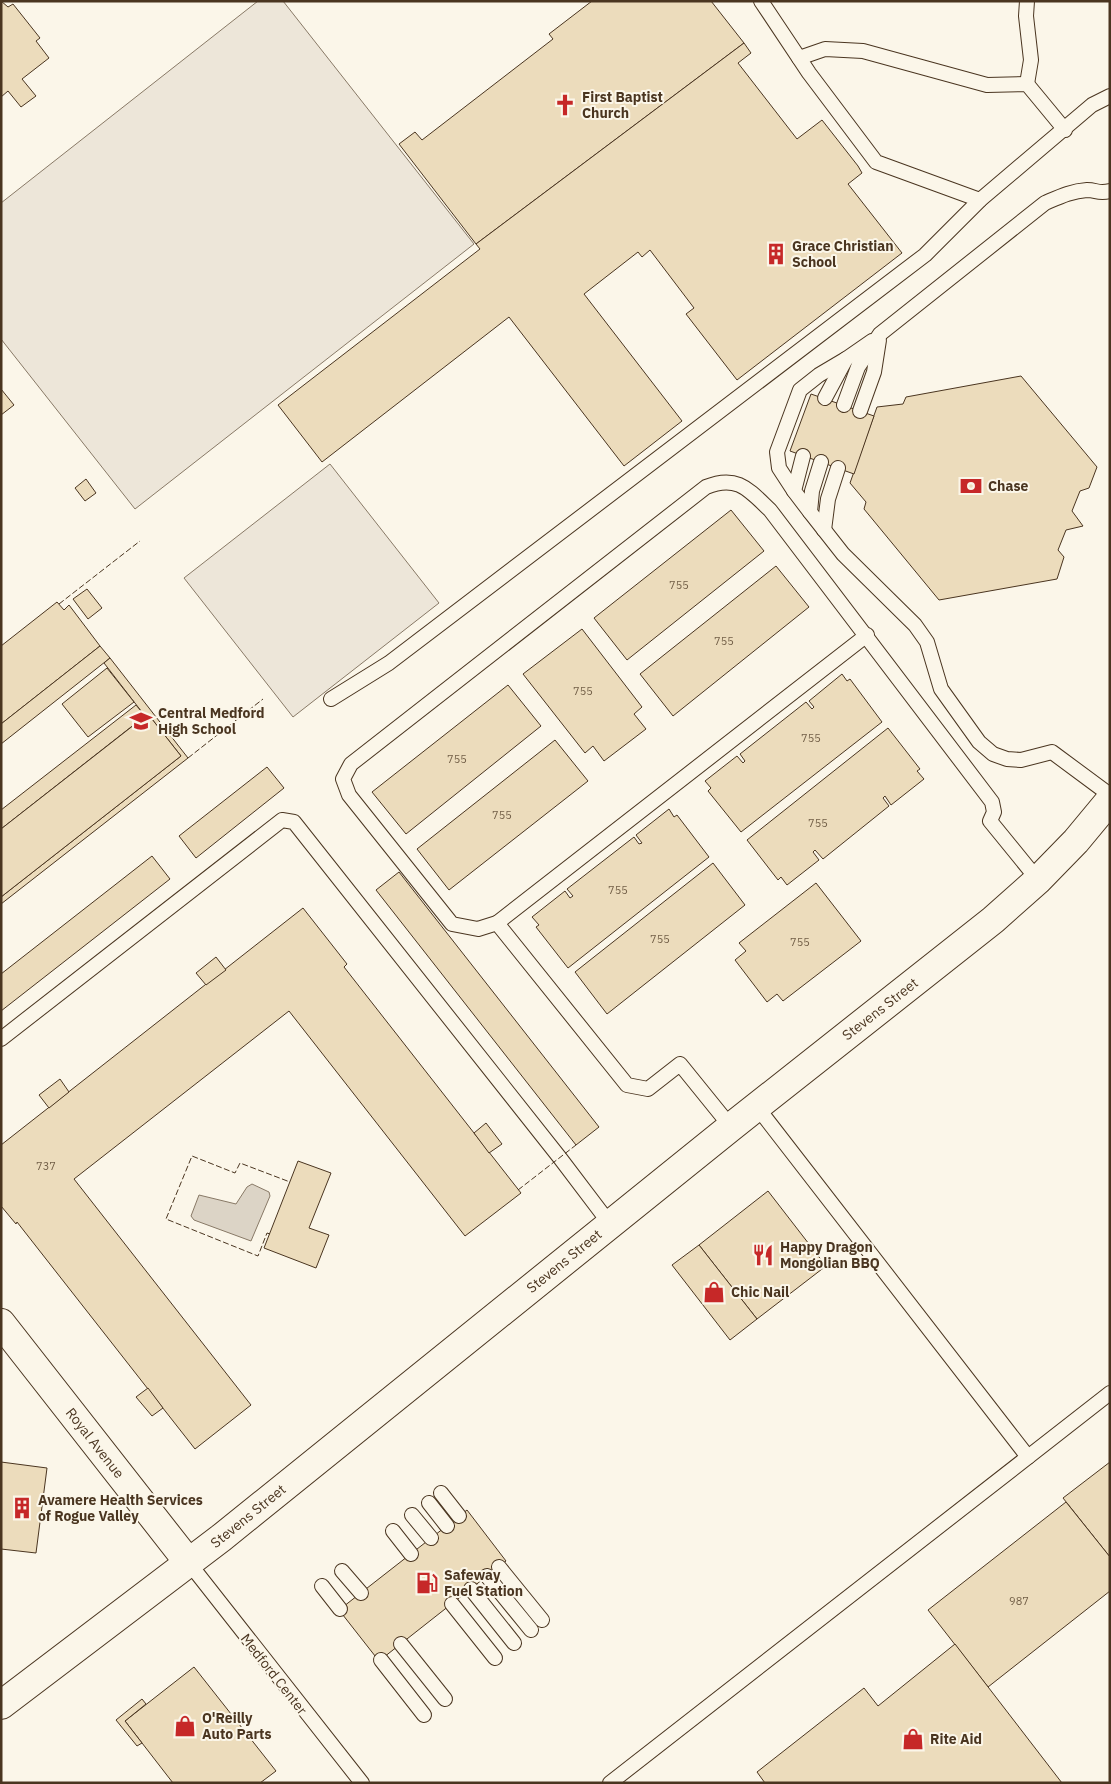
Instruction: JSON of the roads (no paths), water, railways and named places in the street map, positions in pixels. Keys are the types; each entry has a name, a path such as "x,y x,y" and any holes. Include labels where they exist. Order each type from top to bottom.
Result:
{"street":[{"name":"Stevens Street","path":"1,1705 189,1563 731,1127 993,920 1038,880 1076,841 1110,800"},
{"name":"Royal Avenue","path":"1,1323 189,1563"}],"lane":[{"path":"761,1 799,58 876,162 980,200"},
{"path":"1026,84 1031,60 1026,16 1027,1"},
{"path":"799,58 825,49 863,51 987,85 1026,84"},
{"path":"1026,84 1064,130"},
{"path":"331,699 389,663 925,255 980,200 1092,105 1110,96"},
{"path":"1105,192 1090,190 1070,192 1045,203 880,334 800,390 778,452 779,468 824,530 843,554 915,625 927,642 941,689 979,742 992,754 1007,759 1021,760 1052,752 1110,795"},
{"path":"844,405 858,367 880,334"},
{"path":"860,411 874,372 880,334"},
{"path":"825,398 846,359"},
{"path":"794,491 803,456"},
{"path":"810,512 812,492 822,462"},
{"path":"824,530 828,499 838,468"},
{"path":"867,635 497,924 478,929 452,924 349,795 343,779 351,764 706,487 720,481 735,482 747,489 770,510 867,635 992,802 994,812 990,821 1038,880"},
{"path":"1,1039 282,820 294,822 610,1224"},
{"path":"497,924 627,1085 648,1088 680,1064 731,1127"},
{"path":"757,1107 1028,1457"},
{"path":"610,1783 1110,1393"},
{"path":"441,1493 459,1516"},
{"path":"428,1503 447,1526"},
{"path":"412,1515 431,1538"},
{"path":"393,1531 411,1554"},
{"name":"Medford Center","path":"189,1563 362,1783"},
{"path":"499,1567 542,1620"},
{"path":"342,1571 360,1593"},
{"path":"487,1576 531,1630"},
{"path":"322,1586 340,1609"},
{"path":"471,1589 514,1643"},
{"path":"452,1604 495,1658"},
{"path":"401,1644 445,1699"},
{"path":"381,1660 424,1715"}],"place":[{"name":"First Baptist Church","path":"565,105"},
{"name":"Grace Christian School","path":"776,254"},
{"name":"Chase","path":"971,486"},
{"name":"Central Medford High School","path":"141,721"},
{"name":"Happy Dragon Mongolian BBQ","path":"763,1255"},
{"name":"Chic Nail","path":"714,1292"},
{"name":"Avamere Health Services of Rogue Valley","path":"22,1508"},
{"name":"Safeway Fuel Station","path":"427,1583"},
{"name":"O'Reilly Auto Parts","path":"185,1726"},
{"name":"Rite Aid","path":"913,1739"}]}
